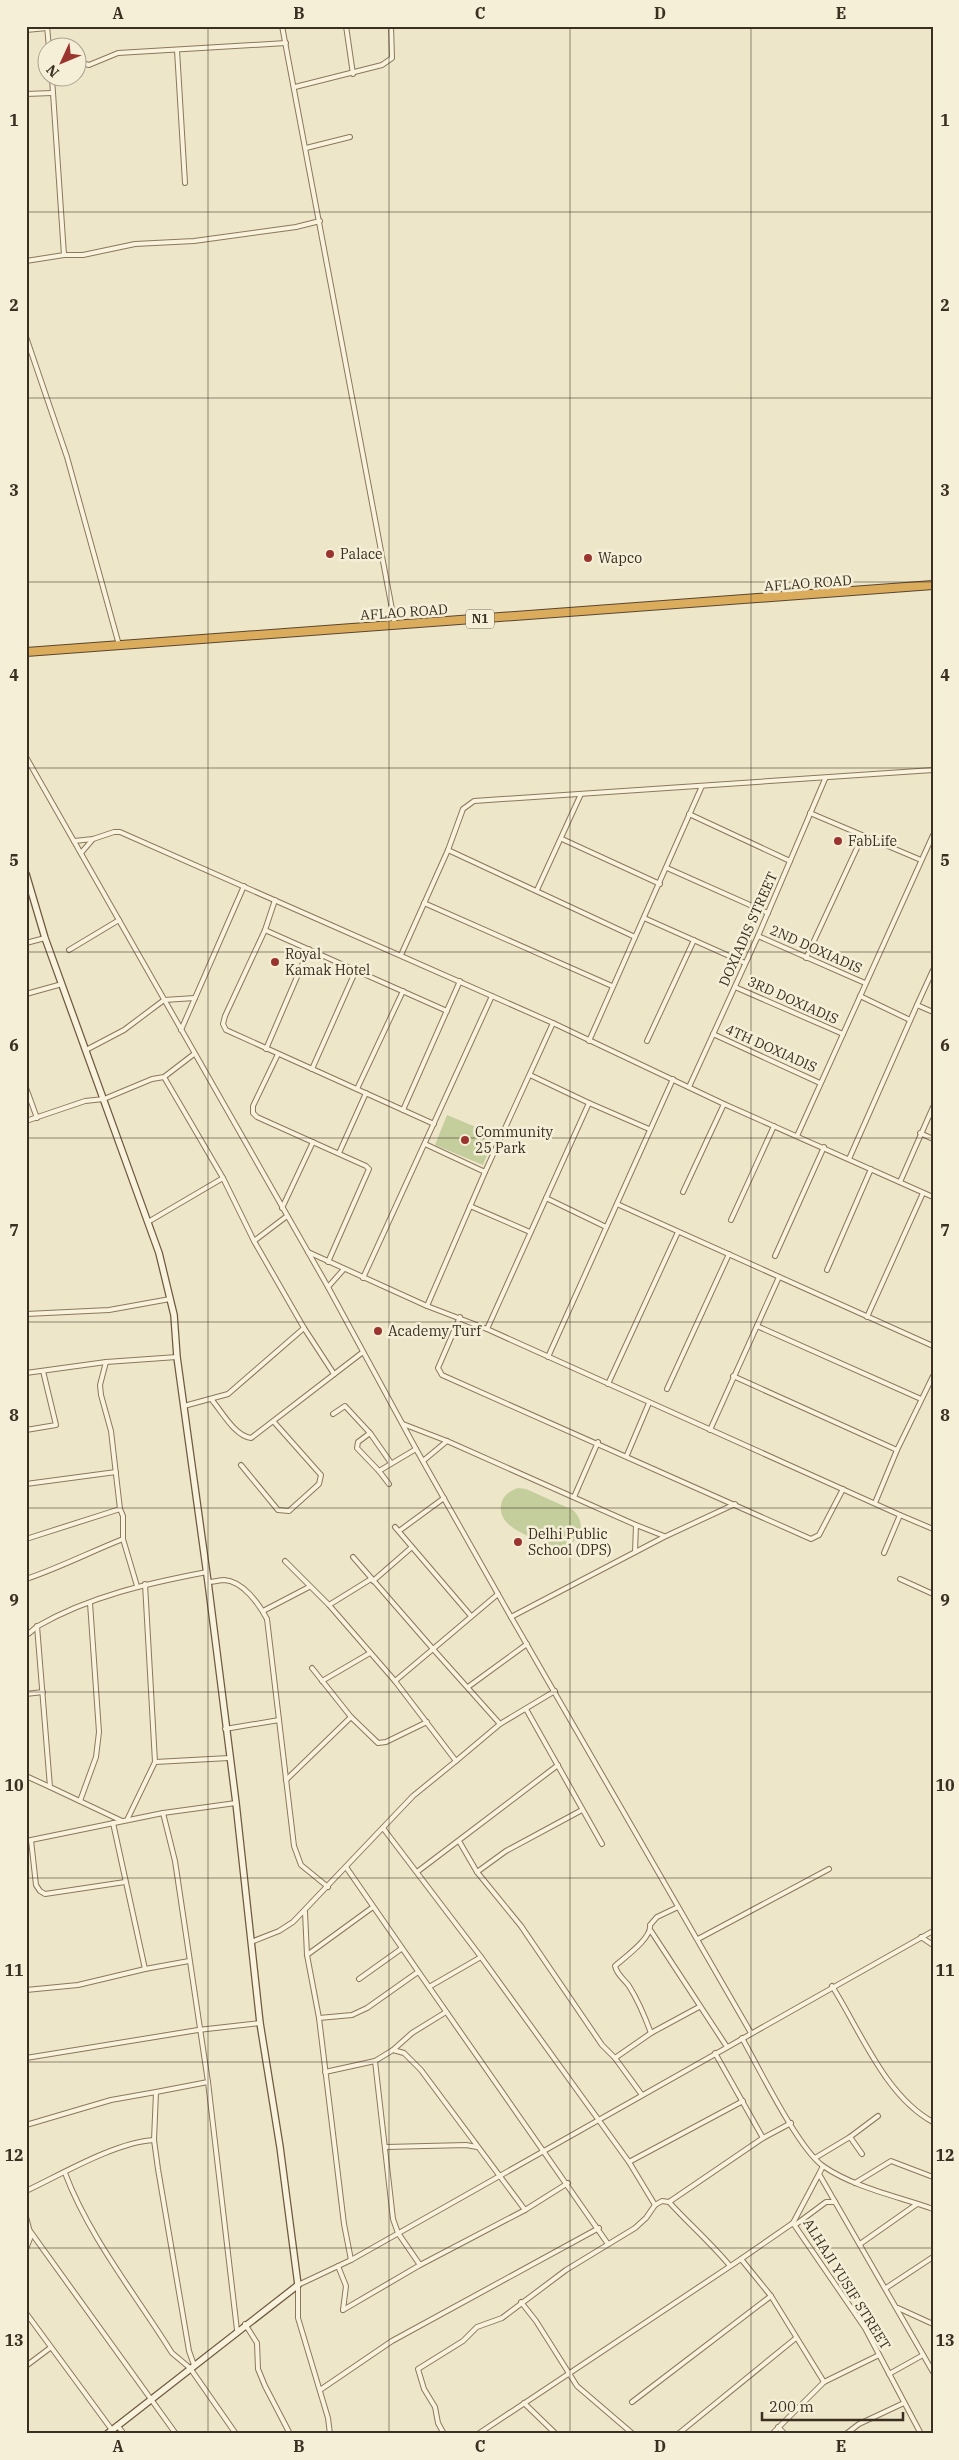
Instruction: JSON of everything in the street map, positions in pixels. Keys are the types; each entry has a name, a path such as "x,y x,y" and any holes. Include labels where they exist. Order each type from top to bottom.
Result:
{"highway":[{"name":"AFLAO ROAD","path":"26,652 933,585"}],"street":[{"path":"282,26 320,221 394,625"},
{"path":"346,26 353,74"},
{"path":"294,87 373,69 392,58 391,26"},
{"path":"26,30 47,27"},
{"path":"88,65 118,53 286,43"},
{"path":"177,50 186,183"},
{"path":"52,88 64,255"},
{"path":"26,94 52,93"},
{"path":"306,148 350,137"},
{"path":"26,261 64,255 83,255 135,244 194,242 296,227 320,221"},
{"path":"26,337 70,466 119,645"},
{"path":"26,756 180,1030 328,1287 422,1460 511,1617 751,2033"},
{"path":"401,955 448,850 463,809 470,803 933,770"},
{"name":"DOXIADIS STREET","path":"689,1087 758,936 825,779"},
{"path":"589,1041 702,786"},
{"path":"537,890 581,794"},
{"path":"810,813 921,860"},
{"path":"690,814 790,862"},
{"path":"74,841 93,840 114,832 120,832 554,1023 724,1104 933,1197"},
{"path":"806,958 863,835"},
{"path":"797,1136 933,835"},
{"path":"562,839 660,884"},
{"path":"81,853 93,840"},
{"path":"448,850 635,937"},
{"path":"667,868 768,913"},
{"path":"26,874 45,938 159,1253 170,1299 236,1803 260,2023 280,2147 298,2285 298,2318 320,2390 330,2434"},
{"path":"180,1030 244,886"},
{"path":"275,900 265,930 223,1024 226,1030 434,1124"},
{"path":"424,904 612,986"},
{"path":"644,918 745,963"},
{"path":"69,950 119,920"},
{"path":"265,930 447,1011"},
{"name":"2ND DOXIADIS","path":"758,936 865,983"},
{"path":"26,943 45,938"},
{"path":"647,1040 694,940"},
{"path":"266,1049 309,949"},
{"path":"312,1069 356,970"},
{"path":"849,1159 933,970"},
{"path":"403,1110 460,981"},
{"path":"26,994 63,984"},
{"name":"3RD DOXIADIS","path":"735,987 843,1034"},
{"path":"357,1089 403,991"},
{"path":"363,1278 492,996"},
{"path":"860,996 910,1020"},
{"path":"86,1050 124,1030 164,1000 195,998"},
{"path":"917,1005 933,1012"},
{"path":"427,1306 485,1172 554,1023"},
{"name":"4TH DOXIADIS","path":"713,1034 820,1083"},
{"path":"26,1121 85,1101 104,1099 152,1079 164,1077 194,1054"},
{"path":"278,1054 254,1106 253,1113 257,1117 369,1169 328,1262"},
{"path":"530,1076 649,1129"},
{"path":"164,1077 223,1178 254,1241 304,1328 334,1374"},
{"path":"548,1358 649,1129 673,1080"},
{"path":"26,1088 37,1118"},
{"path":"339,1154 366,1093"},
{"path":"487,1329 589,1103"},
{"path":"683,1192 724,1104"},
{"path":"900,1182 933,1107"},
{"path":"731,1220 774,1126"},
{"path":"920,1134 933,1140"},
{"path":"282,1208 313,1142"},
{"path":"425,1144 485,1172"},
{"path":"775,1256 824,1148"},
{"path":"827,1270 871,1170"},
{"path":"148,1222 183,1199 223,1178"},
{"path":"867,1317 923,1193"},
{"path":"546,1198 606,1227"},
{"path":"617,1204 933,1346"},
{"path":"470,1206 530,1232"},
{"path":"254,1241 287,1216"},
{"path":"608,1384 678,1232"},
{"path":"308,1252 427,1306 460,1317 900,1515 932,1527"},
{"path":"667,1389 728,1254"},
{"path":"328,1287 344,1269"},
{"path":"710,1430 779,1277"},
{"path":"26,1314 109,1310 170,1299"},
{"path":"460,1317 438,1368 442,1375 598,1442 811,1538 816,1539 843,1488"},
{"path":"757,1326 921,1399"},
{"path":"184,1406 212,1400 233,1390 304,1328"},
{"path":"212,1400 234,1427 248,1438 251,1438 363,1352"},
{"path":"26,1373 106,1362 177,1357"},
{"path":"106,1362 100,1390 111,1431 120,1509 123,1516 123,1539 137,1586"},
{"path":"26,1430 56,1425 43,1371"},
{"path":"733,1376 897,1450"},
{"path":"875,1503 897,1450 933,1376"},
{"path":"627,1455 649,1403"},
{"path":"332,1414 345,1406 370,1433 391,1463"},
{"path":"241,1465 278,1510 283,1512 288,1511 319,1484 321,1475 274,1422"},
{"path":"403,1424 447,1441 664,1537"},
{"path":"370,1433 358,1442 357,1448 390,1484"},
{"path":"422,1460 447,1441"},
{"path":"574,1496 598,1442"},
{"path":"379,1471 416,1449"},
{"path":"26,1484 116,1472"},
{"path":"399,1531 444,1498"},
{"path":"511,1617 664,1537 735,1504"},
{"path":"26,1539 120,1509"},
{"path":"884,1553 900,1515"},
{"path":"635,1552 636,1525"},
{"path":"394,1527 471,1616"},
{"path":"26,1579 52,1570 65,1562 123,1539"},
{"path":"329,1604 372,1580 412,1547"},
{"path":"353,1557 500,1724"},
{"path":"285,1561 329,1604 394,1681 456,1761"},
{"path":"26,1635 37,1626 90,1603 137,1586 207,1572"},
{"path":"208,1582 225,1580 235,1583 245,1590 268,1619 294,1846 301,1865 328,1887"},
{"path":"900,1580 933,1594"},
{"path":"124,1821 155,1762 145,1584"},
{"path":"263,1611 310,1587"},
{"path":"394,1681 498,1594"},
{"path":"80,1801 96,1756 100,1732 90,1603"},
{"path":"37,1626 50,1787"},
{"path":"468,1687 527,1644"},
{"path":"322,1682 370,1653"},
{"path":"312,1668 352,1717 378,1743 386,1742 427,1722"},
{"path":"251,1942 280,1931 304,1912 413,1796 500,1724 555,1691"},
{"path":"26,1694 43,1692"},
{"path":"526,1709 602,1844"},
{"path":"286,1780 352,1717"},
{"path":"225,1729 279,1720"},
{"path":"155,1762 229,1758"},
{"path":"416,1872 558,1765"},
{"path":"26,1776 124,1821"},
{"path":"125,1882 46,1894 40,1891 36,1885 28,1841 113,1823 236,1803"},
{"path":"477,1872 506,1851 582,1810"},
{"path":"163,1814 175,1861 198,2030 208,2082 237,2330"},
{"path":"113,1823 122,1856 125,1882 145,1969"},
{"path":"383,1828 481,1957 629,2162 656,2205"},
{"path":"459,1841 477,1872 521,1926 602,2045 615,2058 642,2095"},
{"path":"346,1868 401,1949 568,2183 608,2244"},
{"path":"698,1939 829,1869"},
{"path":"307,1955 373,1907"},
{"path":"678,1907 657,1917 650,1925 651,1930 662,1944 699,2007 726,2047"},
{"path":"304,1912 307,1955 319,2018 344,2224 351,2260"},
{"path":"651,1930 615,1966 616,1971 628,1985 640,2006 651,2033"},
{"path":"112,2430 237,2330 298,2285 351,2260 499,2174 933,1930"},
{"path":"921,1937 933,1945"},
{"path":"359,1979 401,1949"},
{"path":"428,1987 481,1957"},
{"path":"26,1990 78,1985 189,1961"},
{"path":"319,2018 352,2015 367,2008 418,1972"},
{"path":"832,1986 884,2075 908,2102 933,2122"},
{"path":"615,2058 651,2033 699,2007"},
{"path":"325,2072 375,2062 393,2050 412,2033 446,2012"},
{"path":"26,2057 198,2030 260,2023"},
{"path":"742,2038 791,2124 815,2158 823,2166 855,2183 933,2209"},
{"path":"393,2050 404,2053 422,2070 525,2210"},
{"path":"715,2053 763,2138"},
{"path":"375,2062 393,2219 398,2233 420,2265"},
{"path":"26,2125 111,2100 208,2082"},
{"path":"156,2092 154,2140 192,2366 236,2434"},
{"path":"629,2162 743,2101"},
{"path":"815,2158 850,2137 878,2116"},
{"path":"669,2202 763,2138 791,2124"},
{"path":"850,2137 862,2154"},
{"path":"26,2191 119,2148 154,2140"},
{"path":"386,2147 466,2145 477,2147"},
{"path":"855,2183 891,2161 933,2177"},
{"name":"ALHAJI YUSIF STREET","path":"823,2166 794,2224 865,2328 920,2434"},
{"path":"65,2173 75,2199 93,2230 172,2353 192,2366"},
{"path":"819,2174 898,2308 933,2372"},
{"path":"338,2266 346,2289 343,2310 420,2265 525,2210 568,2183"},
{"path":"444,2434 438,2423 435,2407 424,2389 418,2369 463,2341 477,2327 502,2318 566,2270 641,2224 656,2205 662,2201 669,2202 692,2228 714,2246 730,2266"},
{"path":"478,2434 826,2202 836,2202"},
{"path":"860,2244 917,2204"},
{"path":"26,2217 31,2236 26,2249"},
{"path":"320,2390 392,2341 599,2228"},
{"path":"30,2231 176,2434"},
{"path":"886,2288 933,2257"},
{"path":"741,2259 771,2296 824,2382"},
{"path":"632,2402 771,2296"},
{"path":"521,2302 536,2321 569,2374 586,2395 633,2434"},
{"path":"898,2308 933,2324"},
{"path":"26,2313 112,2430 124,2434"},
{"path":"245,2324 257,2343 258,2369 290,2434"},
{"path":"678,2434 796,2338"},
{"path":"26,2366 50,2348"},
{"path":"772,2434 824,2382 879,2355"},
{"path":"889,2374 923,2355"},
{"path":"524,2403 556,2434"},
{"path":"846,2434 859,2424 904,2403"},
{"path":"778,2427 785,2434"}],"green space":[{"name":"Community 25 Park","path":"447,1115 495,1135 483,1165 435,1145"},
{"path":"518,1488 526,1489 573,1510 581,1524 577,1539 564,1548 556,1547 530,1537 512,1527 502,1514 501,1506 506,1494"}],"place":[{"name":"Palace","path":"330,554"},
{"name":"Wapco","path":"588,558"},
{"name":"FabLife","path":"838,841"},
{"name":"Royal Kamak Hotel","path":"275,962"},
{"name":"Community 25 Park","path":"465,1140"},
{"name":"Academy Turf","path":"378,1331"},
{"name":"Delhi Public School (DPS)","path":"518,1542"}]}
